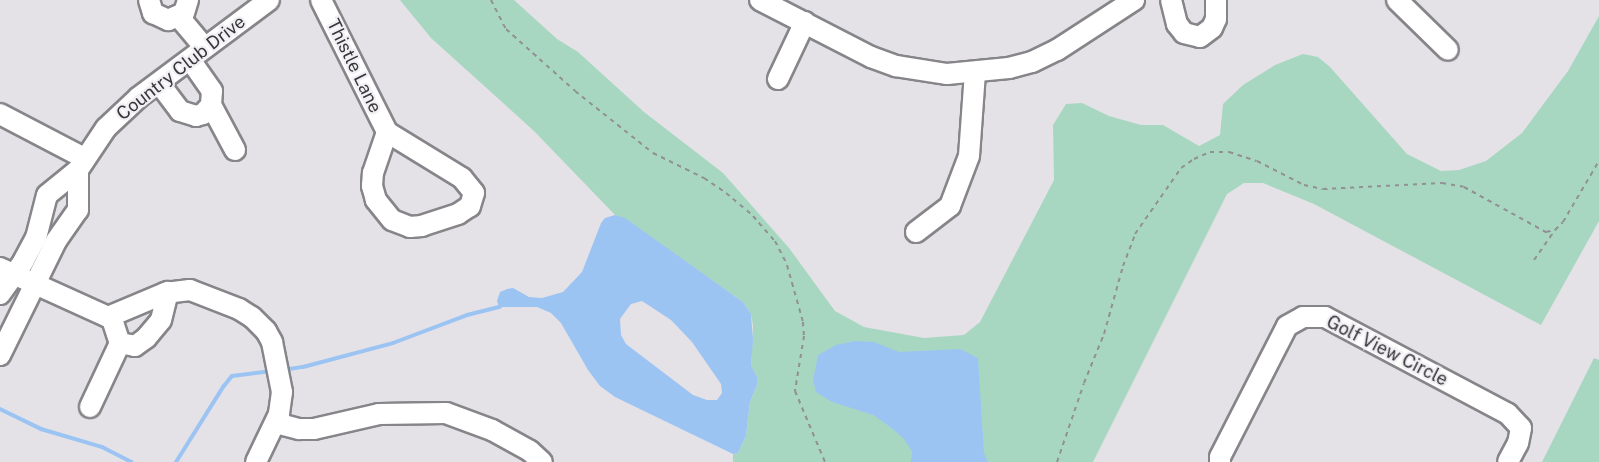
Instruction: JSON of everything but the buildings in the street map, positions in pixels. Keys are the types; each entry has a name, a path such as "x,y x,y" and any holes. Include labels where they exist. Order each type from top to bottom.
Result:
{"street":[{"path":"149,0 150,8 158,17 168,20 184,9 212,91 211,105 235,150"},
{"name":"Country Club Drive","path":"0,355 18,277 41,227 47,195 81,164 121,112 269,0"},
{"name":"Thistle Lane","path":"321,0 387,132 462,178 474,193 470,206 458,214 422,226 410,227 392,220 376,200 372,186 373,173 387,132"},
{"path":"760,0 871,57 896,66 939,73 975,73 1032,62 1057,50 1103,7 1134,0"},
{"path":"1171,0 1177,24 1184,33 1200,37 1212,28 1216,19 1216,0"},
{"path":"1397,0 1448,50"},
{"path":"778,79 805,22"},
{"path":"916,232 950,206 969,156 975,73"},
{"path":"159,83 175,106 188,115 203,114 211,105"},
{"path":"0,114 81,164"},
{"name":"Country Club Drive","path":"0,294 61,232 78,210 81,164"},
{"path":"18,277 99,314 111,316 168,292 190,290 239,309 267,331 281,379 282,401 276,423 256,462"},
{"path":"120,343 135,346 146,338 160,320 168,292"},
{"path":"90,406 120,343 111,316"},
{"name":"Golf View Circle","path":"1220,462 1220,457 1287,326 1303,317 1325,317 1508,414 1521,428 1518,443 1508,462"},
{"path":"276,423 299,429 314,429 379,414 446,413 492,430 530,451 542,462"}],"path":[{"path":"491,0 506,28 524,47 626,134 653,153 704,178 753,216 775,241 787,265 802,322 803,343 795,381 798,404 825,462"},
{"path":"1058,462 1084,382 1104,334 1131,243 1181,168 1194,159 1210,152 1229,152 1257,161 1304,185 1323,189 1442,183 1464,187 1546,232 1555,230"},
{"path":"1534,260 1563,222 1599,161"}],"green space":[{"path":"400,0 514,0 557,39 578,52 644,112 723,173 789,248 835,311 864,327 924,338 964,335 980,322 1054,180 1053,125 1066,104 1082,103 1109,116 1141,125 1163,125 1199,146 1220,135 1223,104 1243,85 1275,65 1303,54 1318,57 1330,67 1407,154 1441,171 1459,170 1486,161 1522,133 1568,71 1599,16 1599,221 1541,325 1314,204 1263,183 1244,183 1227,194 1093,462 733,462 733,454 738,453 746,436 750,402 757,385 757,377 751,367 753,326 751,314 743,302 625,219 615,215 534,131 431,38"},
{"path":"1594,358 1599,360 1599,462 1542,462"}],"water":[{"path":"615,215 625,218 743,302 751,314 753,341 751,366 757,377 757,385 750,402 746,436 738,453 733,454 615,397 600,386 561,323 551,313 537,307 499,307 497,301 500,292 507,289 513,288 529,297 542,298 563,292 582,272 605,218","holes":["642,301 671,320 692,342 721,384 722,393 717,400 707,400 693,395 626,344 621,335 620,319 631,304"]},
{"path":"855,341 874,342 899,352 960,349 978,358 984,453 988,462 911,462 912,451 903,438 889,426 873,415 832,402 816,392 813,380 818,355 836,345"}],"waterway":[{"path":"283,370 303,367 393,343 467,315 500,307"},
{"path":"176,462 232,376 272,371"},
{"path":"0,409 41,429 102,447 131,462"}]}
